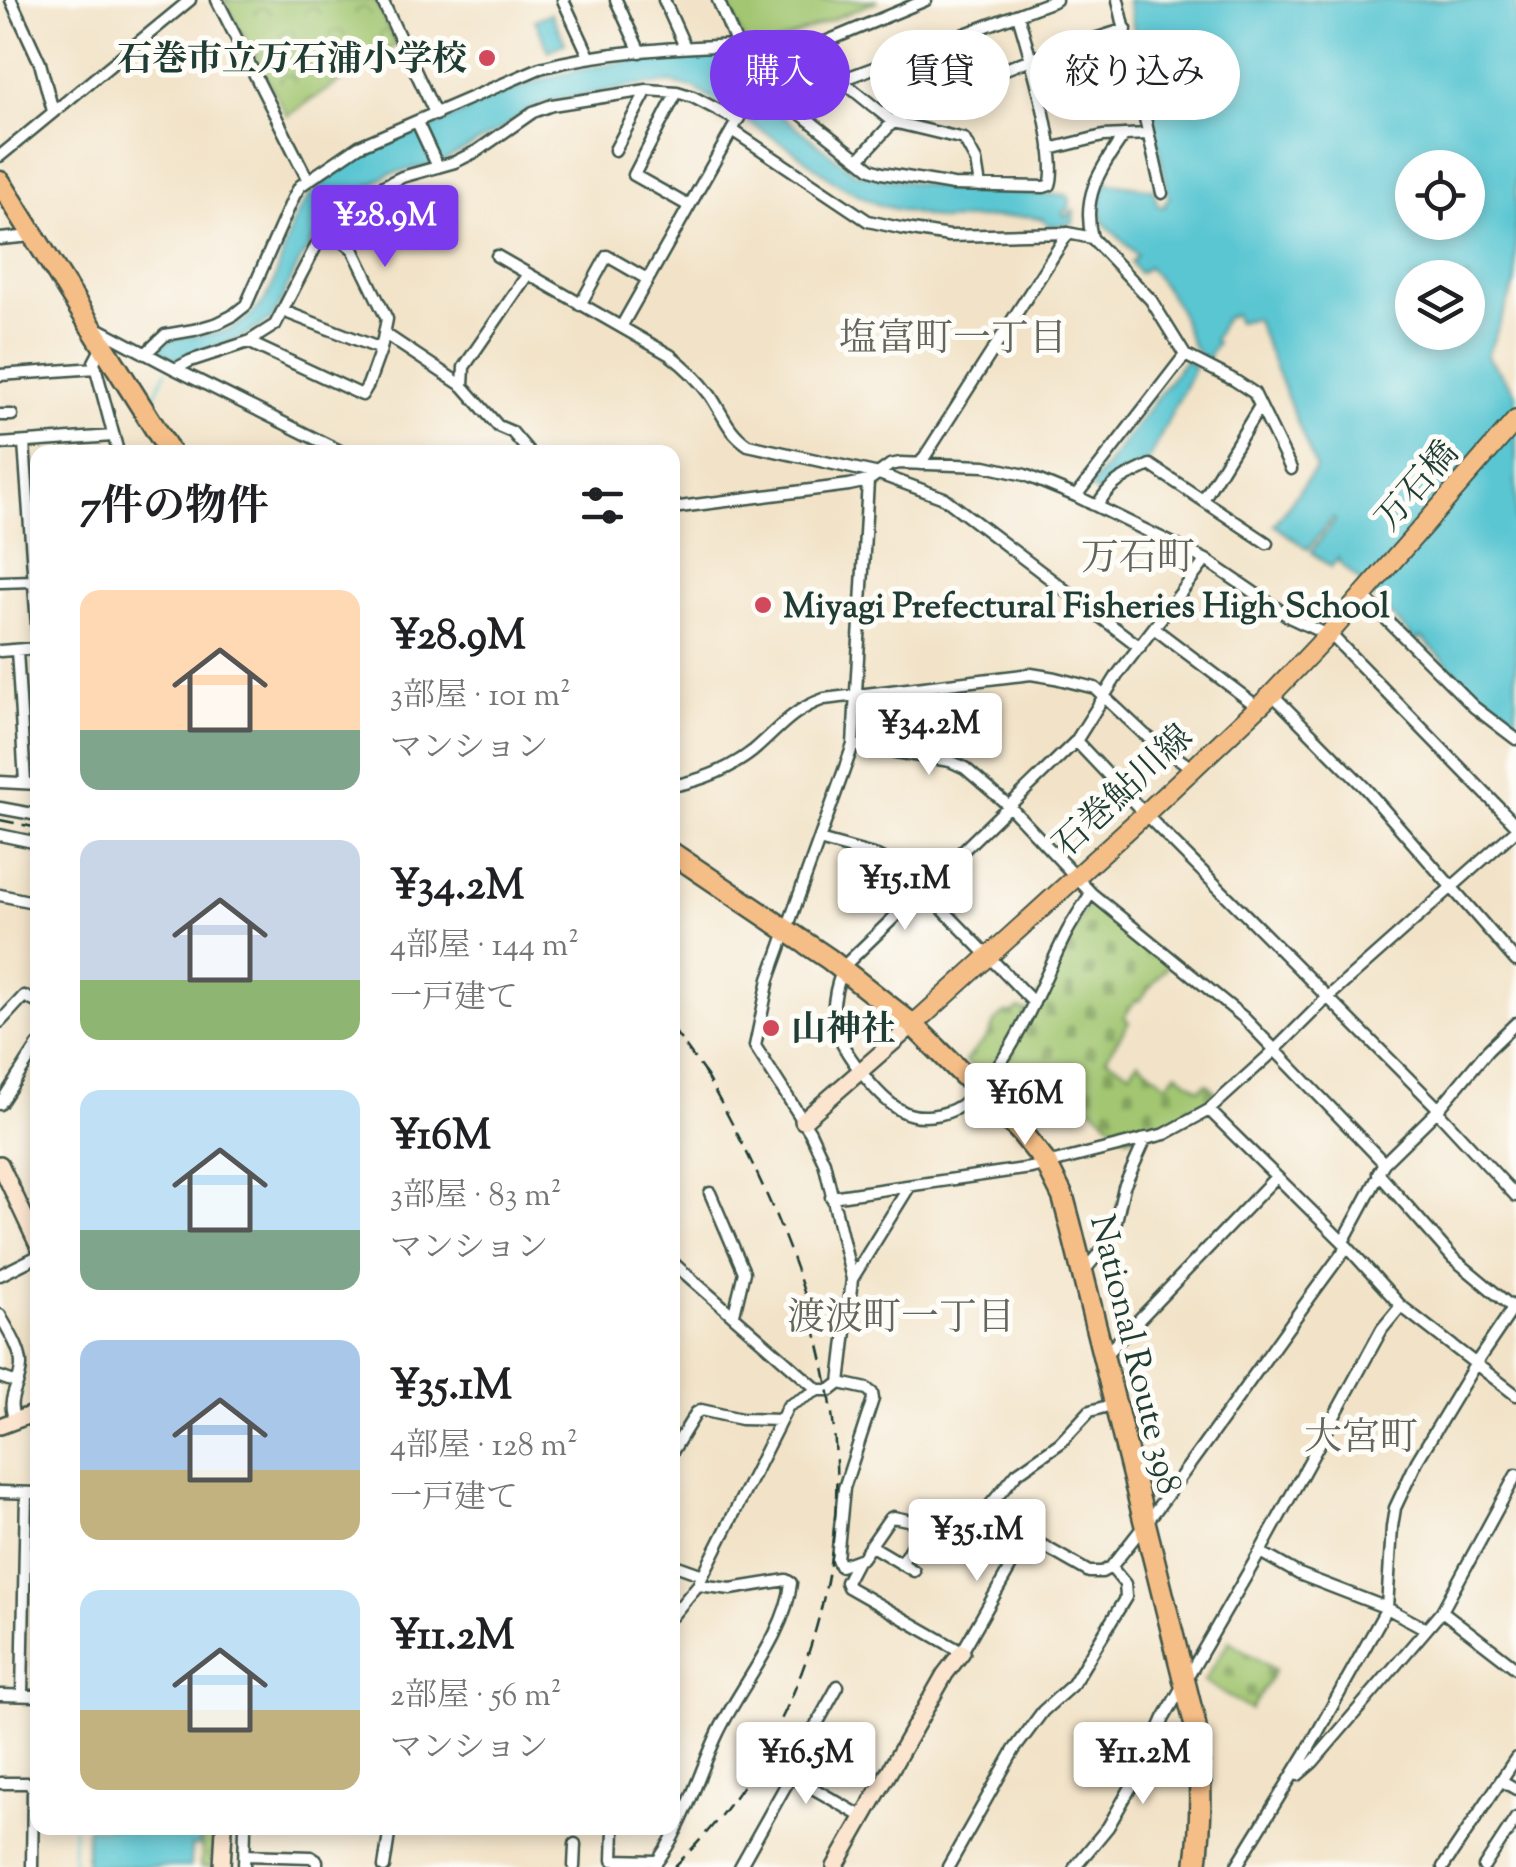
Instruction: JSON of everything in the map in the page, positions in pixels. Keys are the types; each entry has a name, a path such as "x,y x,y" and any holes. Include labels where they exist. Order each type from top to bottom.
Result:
{"highway":[{"path":"0,182 165,445"},
{"name":"National Route 398","path":"680,858 788,930 913,1025 1020,1130 1046,1164 1063,1196 1185,1682 1200,1762 1196,1867"}],"main road":[{"name":"万石橋","path":"1364,594 1516,420"},
{"name":"石巻鮎川線","path":"913,1025 1193,770 1364,594"}],"street":[{"path":"11,0 40,63 53,112"},
{"path":"0,156 190,0"},
{"path":"218,0 308,180"},
{"path":"382,0 436,115"},
{"path":"564,0 589,56"},
{"path":"616,0 640,52"},
{"path":"664,0 685,47"},
{"path":"718,0 730,30"},
{"path":"850,31 926,0"},
{"path":"850,77 1056,0"},
{"path":"1118,0 1162,193"},
{"path":"1018,15 1030,56"},
{"path":"145,354 165,335 218,323 246,305 294,196 308,180 359,146 540,68 589,56 710,47"},
{"path":"860,158 918,102 1030,59"},
{"path":"850,87 893,122 964,139 976,161 980,186"},
{"path":"614,150 648,90"},
{"path":"175,369 248,342 275,325 306,262 329,230 373,191 477,152 543,108 648,90 693,97 736,122 868,220 949,236 1068,232 1092,238"},
{"path":"677,92 634,175 689,206"},
{"path":"810,120 882,173 954,185 1044,187 1053,180 1044,120"},
{"path":"416,122 438,167"},
{"path":"621,327 736,122"},
{"path":"1124,134 1092,189 1087,218 1092,238 1151,300 1185,355 1254,393 1291,469"},
{"path":"1050,149 1103,136 1148,134"},
{"path":"248,342 362,395 388,319 353,249 329,230"},
{"path":"920,464 1068,232"},
{"path":"0,239 32,236"},
{"path":"497,256 670,355 693,373 732,433 748,445 879,474 951,502 1140,647"},
{"path":"580,304 607,256 647,279"},
{"path":"462,386 464,368 528,274"},
{"path":"283,312 380,349"},
{"path":"87,322 328,445"},
{"path":"386,334 462,386 498,426 512,432 523,445"},
{"path":"102,347 94,362 115,445"},
{"path":"1076,496 1185,355"},
{"path":"0,375 96,368"},
{"path":"1203,500 1260,406"},
{"path":"0,444 112,436"},
{"path":"24,442 30,534"},
{"path":"680,507 868,481 895,464 985,466 1012,471 1076,496 1206,560 1292,618 1334,638 1516,827 1210,1110 1165,1134 1046,1164 831,1197"},
{"path":"1097,506 1115,482 1150,465 1267,543"},
{"path":"840,1384 852,1279 824,1162 756,1046 769,979 853,745 868,481"},
{"path":"1091,894 1004,1056 960,1106 930,1116 902,1111 887,1100 839,1040 834,1021 842,970 1076,741 1104,694 1206,560"},
{"path":"0,582 30,580"},
{"path":"1364,594 1474,707 1516,740"},
{"path":"1154,629 1265,700 1365,788 1516,962"},
{"path":"0,651 30,649"},
{"path":"17,650 25,782"},
{"path":"680,784 716,774 750,753 795,712 824,699 1031,674 1094,688 1144,734 1193,770"},
{"path":"1076,741 1438,1110 1516,1196"},
{"path":"853,745 950,761 965,768 1009,806 1091,894 1243,1017 1384,1163"},
{"path":"30,783 1,782 2,808 30,814"},
{"path":"0,835 30,842"},
{"path":"819,840 889,862 922,888 1034,1003"},
{"path":"0,895 30,901"},
{"path":"0,1022 24,996 30,999"},
{"path":"1236,1867 1388,1608 1395,1508 1417,1460 1515,1306 1453,1258 1379,1176 1378,1170 1516,1022"},
{"path":"803,1122 913,1025"},
{"path":"0,1104 30,1057"},
{"path":"1210,1110 1345,1244 1400,1306 1516,1395"},
{"path":"1083,1272 1106,1244 1124,1187 1146,1138"},
{"path":"0,1164 30,1228"},
{"path":"984,1512 1089,1572 1102,1572 1111,1566 1146,1523 1345,1244 1379,1176"},
{"path":"1104,1356 1276,1177"},
{"path":"852,1279 909,1186"},
{"path":"710,1193 744,1272 734,1314"},
{"path":"0,1275 30,1260"},
{"path":"680,1269 818,1390"},
{"path":"1075,1867 1108,1828 1143,1766 1164,1718 1382,1330 1400,1306"},
{"path":"0,1314 21,1366 8,1423"},
{"path":"0,1377 17,1383"},
{"path":"680,1606 701,1580 788,1406 818,1390 831,1390 840,1384 867,1389 873,1398 844,1488 837,1559 840,1566 862,1558 893,1517 924,1524 970,1523 1017,1474 1060,1444 1090,1411 1116,1404"},
{"path":"680,1439 701,1410 741,1419 780,1420"},
{"path":"1289,1782 1312,1762 1442,1610 1516,1475"},
{"path":"0,1492 30,1493"},
{"path":"901,1564 924,1524"},
{"path":"22,1695 30,1533"},
{"path":"835,1867 1028,1536"},
{"path":"870,1545 914,1571"},
{"path":"1260,1552 1299,1574 1388,1608 1426,1629"},
{"path":"858,1560 846,1582 848,1588 962,1652"},
{"path":"948,1867 1014,1750 1043,1710 1073,1684 1126,1597 1125,1584 1111,1566"},
{"path":"680,1568 731,1589 786,1580 791,1586 769,1644 718,1732 680,1821"},
{"path":"1442,1610 1516,1668"},
{"path":"740,1867 838,1686"},
{"path":"0,1695 30,1696"},
{"path":"1444,1867 1516,1758"},
{"path":"769,1763 863,1816"},
{"path":"1502,1781 1516,1789"},
{"path":"0,1783 30,1785"},
{"path":"1484,1867 1516,1818"},
{"path":"32,1867 33,1835"},
{"path":"222,1867 224,1835"},
{"path":"244,1835 244,1861 311,1857 317,1862 316,1867"},
{"path":"384,1867 389,1835"},
{"path":"614,1835 613,1860 655,1864 672,1835"},
{"path":"574,1844 574,1867"}],"green space":[{"path":"224,0 375,0 396,45 287,116"},
{"path":"726,0 879,0 807,30 739,30"},
{"path":"1091,899 1170,963 1124,1017 1129,1022 1106,1058 1130,1072 1138,1061 1167,1084 1177,1072 1199,1089 1206,1083 1218,1094 1175,1121 1127,1137 1041,1065 1021,1091 995,1075"},
{"path":"1019,1009 1027,1011 984,1077 965,1061 987,1037 995,1021"},
{"path":"1229,1641 1275,1670 1250,1710 1204,1681"},
{"path":"202,1835 216,1835 211,1867 201,1867"}],"water":[{"path":"1127,0 1516,0 1516,282 1487,356 1516,393 1516,724 1481,697 1421,637 1416,641 1338,561 1339,557 1331,567 1311,552 1335,521 1333,518 1308,549 1274,525 1316,468 1255,318 1238,322 1234,314 1224,319 1207,359 1200,355 1168,292 1148,267 1139,273 1131,263 1137,255 1102,218 1104,182 1153,189 1158,206 1165,207 1169,199 1154,120 1240,120 1240,30 1134,30"},
{"path":"551,13 565,43 549,51 535,20"},
{"path":"710,54 710,98 694,88 671,83 642,85 549,101 524,112 440,163 389,174 370,186 322,227 269,321 243,337 175,360 158,349 179,338 226,331 251,315 271,288 292,225 309,197 370,152 535,82 586,68"},
{"path":"745,120 787,120 855,173 955,190 1067,195 1069,209 1063,212 1069,216 1074,211 1073,223 1049,226 1043,219 1027,216 942,220 879,205 838,184"},
{"path":"1185,360 1195,367 1148,461 1114,477 1098,493 1090,488"},
{"path":"87,1835 199,1835 199,1846 191,1846 191,1867 86,1867"}],"waterway":[{"path":"150,405 166,371"},
{"path":"73,1835 73,1867"}],"railway":[{"path":"0,820 30,826"},
{"path":"680,1039 710,1080"},
{"path":"674,1867 718,1819 755,1766 786,1709 810,1649 826,1587 835,1523 836,1458 829,1393 809,1308 780,1225 744,1146 702,1069"}],"place":[{"name":"石巻市立万石浦小学校","path":"487,58"},
{"name":"Miyagi Prefectural Fisheries High School","path":"763,605"},
{"name":"山神社","path":"771,1028"}],"district":[{"name":"塩富町一丁目","path":"953,337"},
{"name":"万石町","path":"1138,556"},
{"name":"渡波町一丁目","path":"901,1316"},
{"name":"大宮町","path":"1361,1436"}]}
